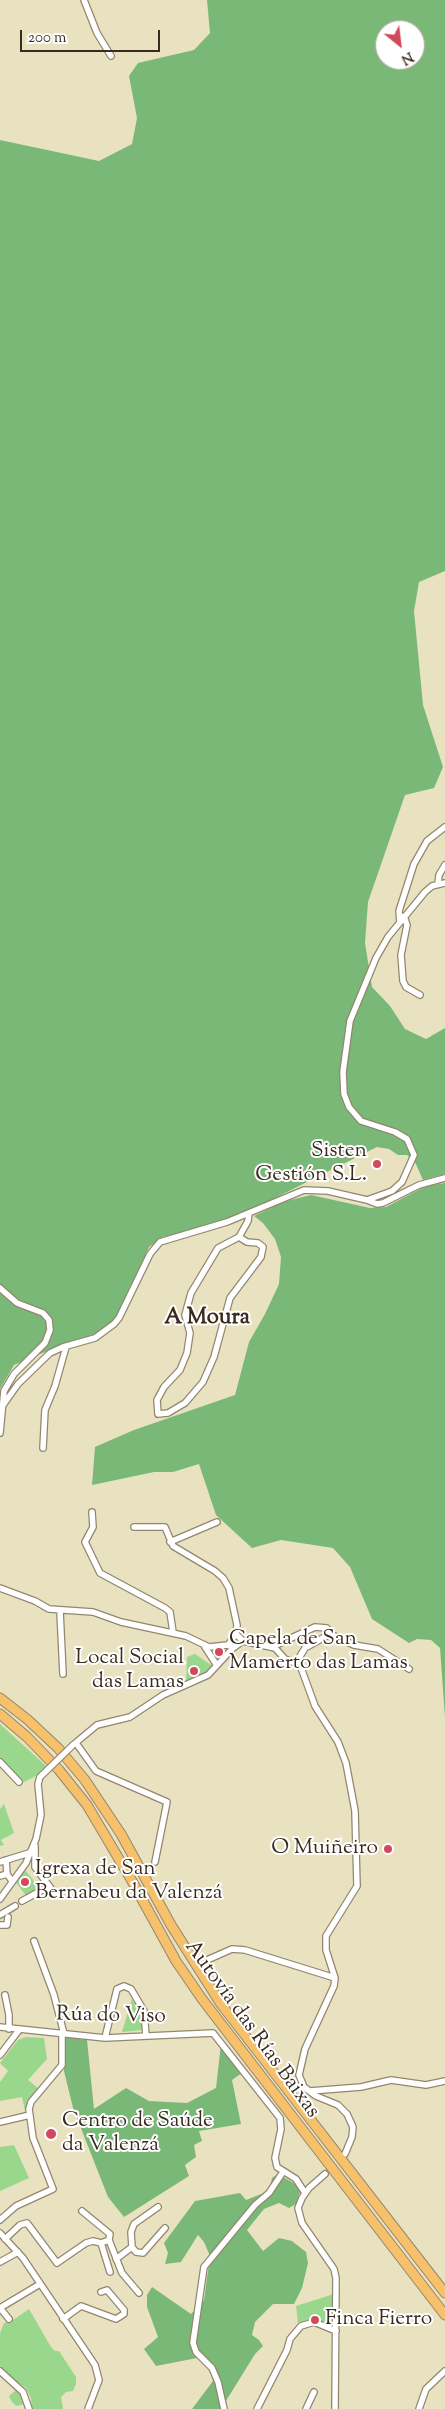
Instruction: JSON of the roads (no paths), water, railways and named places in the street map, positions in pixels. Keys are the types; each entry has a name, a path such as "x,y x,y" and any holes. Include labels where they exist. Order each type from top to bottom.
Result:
{"highway":[{"name":"Autovía das Rías Baixas","path":"0,1698 27,1719 58,1748 85,1780 121,1834 171,1925 221,2004 445,2293"},
{"name":"Autovía das Rías Baixas","path":"0,1714 27,1737 59,1770 87,1805 132,1880 176,1961 197,1991 445,2315"}],"street":[{"path":"84,0 97,33 112,56"},
{"path":"420,995 406,987 403,981 402,955 407,925 399,911 411,870 427,841 445,827"},
{"path":"366,1200 392,1191 402,1182 414,1155 407,1140 395,1132 361,1121 349,1107 344,1094 343,1072 350,1021 373,964 388,937 425,892 442,883 439,875 445,865"},
{"path":"2,1408 10,1394 36,1365 50,1353 95,1338 120,1318 150,1254 160,1242 250,1213 304,1190 328,1191 377,1204 383,1203 419,1185 445,1178"},
{"path":"239,1237 247,1242 258,1243 263,1247 262,1257 230,1298 214,1357 203,1382 185,1403 168,1413 158,1414 157,1400 164,1387 180,1370 188,1353 190,1333 185,1315 191,1293 218,1248 239,1237 248,1221 250,1213"},
{"path":"0,1288 17,1303 43,1313 49,1320 50,1330 45,1343 14,1374 4,1390 0,1433"},
{"path":"43,1448 45,1410 66,1347"},
{"path":"92,1512 93,1527 85,1542 100,1573 170,1612 173,1632"},
{"path":"170,1542 217,1522"},
{"path":"22,1901 44,1889 55,1894 35,1867 33,1850 41,1816 38,1784 40,1777 97,1725 130,1717 163,1695 208,1675 214,1670 216,1664 230,1647 236,1634 236,1618 229,1588 223,1578 215,1571 177,1549 170,1542 166,1530 161,1526 134,1528"},
{"path":"0,1588 49,1609 92,1612 121,1622 173,1632 216,1648 230,1647 243,1641"},
{"path":"60,1611 63,1674"},
{"path":"272,1647 315,1627 327,1628 330,1634 354,1645 378,1649 409,1669"},
{"path":"236,1634 243,1641 272,1647 285,1659 296,1663 302,1668 315,1706 343,1751 355,1811 357,1886 326,1936 326,1950 335,1978 334,1986 305,2049 300,2068 300,2079 310,2092 338,2105 347,2114 353,2127 352,2137 345,2154"},
{"path":"296,1663 305,1648 330,1634"},
{"path":"202,1644 209,1650 216,1664"},
{"path":"75,1744 96,1770 167,1802 155,1862"},
{"path":"0,1762 19,1782"},
{"path":"0,1899 26,1863 36,1839"},
{"path":"12,1881 3,1875 3,1861 29,1853"},
{"path":"0,1915 15,1906"},
{"path":"0,1925 7,1924 8,1916"},
{"path":"0,2220 16,2206 53,2189 33,2138 30,2115 31,2102 62,2065 63,2033 54,1995 34,1941"},
{"path":"207,1960 232,1949 245,1950 335,1978"},
{"path":"105,2038 117,1989 124,1986 131,1989 144,2011 146,2036"},
{"path":"5,1995 9,2015 9,2029"},
{"name":"Rúa do Viso","path":"0,2027 105,2038 213,2032 280,2118 281,2129 275,2158 276,2167 283,2172"},
{"path":"0,2055 19,2030"},
{"path":"310,2092 361,2087 391,2080 426,2085 445,2081"},
{"path":"0,2122 30,2115"},
{"path":"224,2409 218,2382 212,2368 196,2352 193,2343 204,2267 256,2205 270,2193 283,2172 296,2179 305,2193"},
{"path":"325,2174 305,2193 298,2208 302,2223 334,2269 336,2278 334,2408"},
{"path":"158,2207 134,2224 131,2232 132,2247 136,2252 143,2254 165,2228"},
{"path":"82,2212 110,2234 109,2240 125,2278 139,2293"},
{"path":"5,2239 20,2225 27,2223 57,2263 86,2242 94,2241 101,2243 109,2240"},
{"path":"0,2234 18,2252 98,2373 97,2388 88,2409"},
{"path":"101,2243 110,2272"},
{"path":"116,2259 132,2247"},
{"path":"0,2262 18,2252"},
{"path":"9,2319 0,2308 40,2284"},
{"path":"63,2319 81,2306 116,2319 124,2314 124,2310 107,2290 101,2292"},
{"path":"257,2409 287,2350 290,2339 301,2326 314,2322 336,2331"},
{"path":"0,2371 23,2392 29,2409"},
{"path":"419,2409 426,2389 445,2371"},
{"path":"306,2409 314,2392"}],"tunnel":[{"path":"325,2174 343,2156"}],"place":[{"name":"Sisten Gestión S.L.","path":"377,1164"},
{"name":"Capela de San Mamerto das Lamas","path":"219,1652"},
{"name":"Local Social das Lamas","path":"194,1671"},
{"name":"O Muiñeiro","path":"388,1849"},
{"name":"Igrexa de San Bernabeu da Valenzá","path":"25,1882"},
{"name":"Centro de Saúde da Valenzá","path":"51,2134"},
{"name":"Finca Fierro","path":"315,2320"}],"district":[{"name":"A Moura","path":"207,1319"}]}
